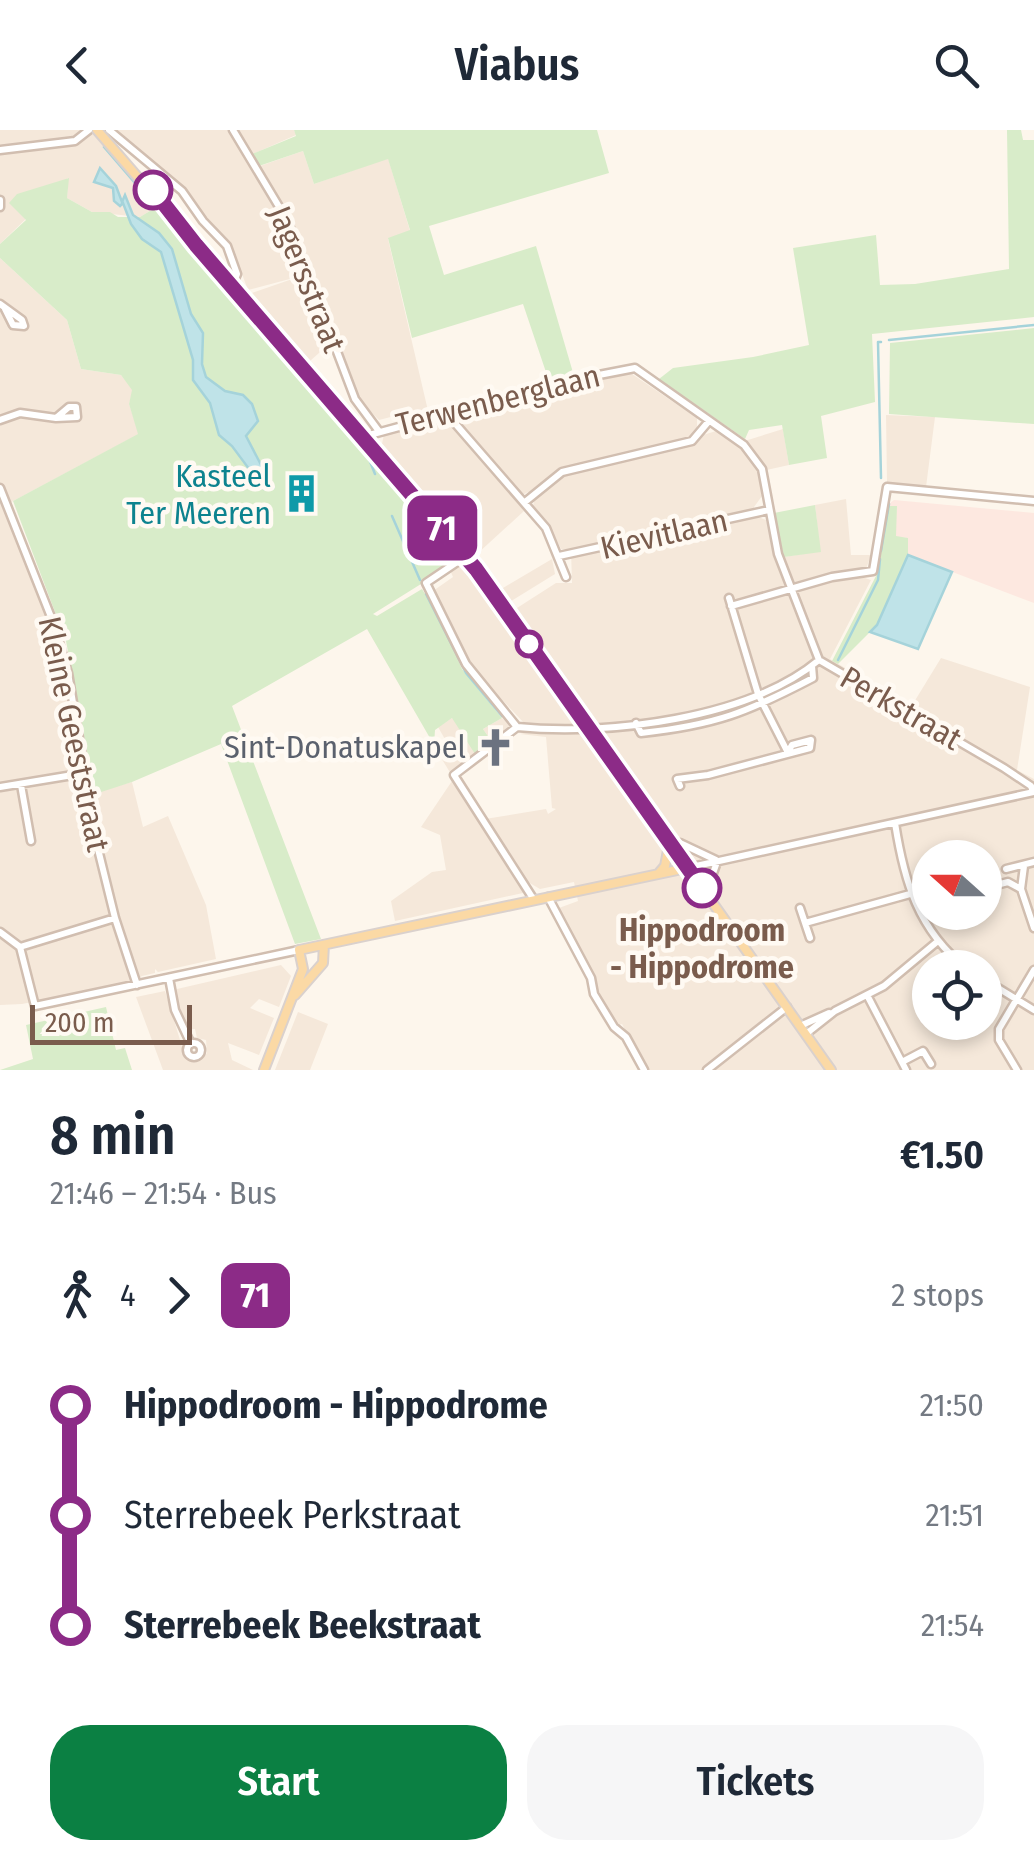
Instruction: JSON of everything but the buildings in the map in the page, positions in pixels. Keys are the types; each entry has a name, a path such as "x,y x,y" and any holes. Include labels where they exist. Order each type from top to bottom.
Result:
{"main road":[{"path":"97,130 136,170 466,556 831,1070"},
{"path":"658,874 670,852 665,836"},
{"path":"264,1070 302,969 299,950 687,868"},
{"path":"292,999 323,963 324,944"}],"street":[{"path":"0,150 75,141 90,130"},
{"path":"109,130 178,186 227,246 237,272 232,286"},
{"name":"Jagersstraat","path":"232,130 287,220 354,399 378,430"},
{"name":"Terwenberglaan","path":"362,436 568,381 635,368 709,421"},
{"path":"0,420 20,413 56,418"},
{"path":"446,413 546,528 566,577"},
{"path":"525,502 562,472 692,441 709,421 752,453 762,469 778,554 819,660"},
{"path":"680,786 677,779 708,775 788,752 758,694 730,602 873,571 886,487 1034,501"},
{"name":"Kleine Geeststraat","path":"0,488 53,622 68,673 97,845 137,984"},
{"name":"Kievitlaan","path":"560,556 769,510"},
{"path":"466,556 426,583 466,664 517,727 454,775 534,900"},
{"name":"Perkstraat","path":"517,727 565,732 706,714 758,694 819,660 1004,768 1029,784 1034,792"},
{"path":"636,723 642,733 735,716 814,678 812,666"},
{"path":"0,788 85,773"},
{"path":"20,785 31,841"},
{"path":"687,868 1034,792"},
{"path":"895,822 912,899"},
{"path":"680,843 717,861"},
{"path":"706,893 717,861"},
{"path":"1006,868 1034,862"},
{"path":"1024,866 1021,889 1034,928"},
{"path":"1002,884 1008,882 1021,889"},
{"path":"805,923 910,894"},
{"path":"548,897 591,978 594,994 614,1026 626,1037 644,1070"},
{"path":"800,908 810,938"},
{"path":"20,947 115,918"},
{"path":"931,930 947,950"},
{"path":"0,932 20,947 36,1006 299,950"},
{"path":"803,1030 814,1017 867,995 900,974 938,941"},
{"path":"1017,1070 998,1036 1000,1025 1034,970"},
{"path":"169,978 175,1010 191,1044"},
{"path":"1002,990 1034,1010"},
{"path":"867,995 904,1066 923,1051 932,1064"},
{"path":"708,1070 787,1008"}],"shaded area":[{"path":"0,130 93,130 158,206 140,217 92,212 67,198 68,178 0,244"},
{"path":"112,130 294,130 296,135 253,154 260,166 303,151 314,184 388,158 410,231 388,239 429,415 566,378 632,374 697,418 697,428 703,435 716,431 735,444 783,429 789,465 758,472 762,496 754,507 756,516 766,520 780,570 788,568 784,557 820,551 815,505 846,499 851,555 871,555 866,569 861,570 862,577 871,580 830,659 911,707 941,658 1030,687 1017,770 1034,779 1034,1070 647,1070 622,1024 616,1026 596,991 596,979 559,908 578,901 574,882 540,889 528,882 523,893 395,921 391,901 432,872 446,870 440,835 421,827 452,781 485,831 490,827 485,819 546,809 548,814 556,809 552,808 546,737 520,734 524,733 525,724 476,672 433,591 453,577 450,570 463,562 503,617 556,583 572,583 571,550 561,549 549,525 533,506 535,498 528,492 515,499 524,511 477,554 382,444 384,434 411,427 406,413 379,420 361,402 338,342 328,345 310,361 252,293 301,276 248,290 231,245 205,218 184,187"},
{"path":"0,258 67,320 81,369 121,375 133,390 129,404 139,434 2,507 51,622 85,795 132,782 143,827 168,816 206,905 216,959 158,972 155,969 155,973 133,982 0,1005"},
{"path":"886,415 935,417 926,487 887,482"},
{"path":"894,500 1034,513 1034,603 908,555 908,538 896,537 886,506"},
{"path":"552,559 555,574 508,603 499,592 503,588"},
{"path":"452,718 492,742 483,729 502,718 520,734 510,728 451,774 435,748 446,741 438,727"},
{"path":"281,965 291,976 279,1007 259,999 250,1008 274,1018 259,1055 228,1043 232,1060 253,1070 163,1070 136,997 165,991 184,1053 198,1062 207,1053 206,1040 197,1038 195,1029 189,1029 178,1004 177,989"},
{"path":"298,1012 328,1024 310,1070 275,1070"}],"green space":[{"path":"294,130 597,130 609,173 429,226 444,275 536,246 574,376 550,384 523,304 412,338 388,238 410,230 388,159 314,184 303,151 259,166 252,154 296,136"},
{"path":"1007,130 1021,130 1023,140 1034,140 1034,317 872,334 875,402 821,416 827,458 789,465 782,425 749,430 745,439 659,379 673,368 809,345 793,248 876,235 880,285 915,284 1009,269"},
{"path":"69,178 67,198 92,212 140,217 158,206 461,559 373,614 377,616 422,589 441,620 462,669 502,718 483,729 492,742 475,754 452,718 435,730 434,745 367,629 232,706 321,939 295,944 221,744 95,794 66,641 13,501 138,434 129,404 132,390 121,375 81,369 67,320 0,258 0,244 26,220 9,203 17,194"},
{"path":"1034,328 1034,424 889,414 890,343"},
{"path":"815,505 821,552 784,557 774,513"},
{"path":"886,506 897,506 896,536 908,538 908,555 877,625 838,664 832,661 876,576"},
{"path":"106,1007 116,1050 125,1048 132,1070 0,1070 33,1059 26,1025"}],"water":[{"path":"100,168 116,186 122,202 125,195 133,215 159,233 172,249 191,314 203,333 202,364 206,377 225,391 243,395 252,404 258,421 246,436 273,488 264,489 219,435 210,403 193,380 193,360 161,252 142,239 123,203 120,206 114,201 113,188 94,182"},
{"path":"908,555 952,572 918,649 870,632 877,625"}],"waterway":[{"path":"104,147 147,197"},
{"path":"151,202 350,435"},
{"path":"889,340 1034,325"},
{"path":"881,342 881,478"},
{"path":"356,442 375,474"},
{"path":"881,551 889,504"},
{"path":"392,516 420,580"},
{"path":"838,660 878,580 880,559"},
{"path":"426,594 466,673 502,716"},
{"path":"764,697 809,673"},
{"path":"736,710 758,700"},
{"path":"645,728 695,722"},
{"path":"603,731 635,728"}],"bus line":[{"name":"71","path":"153,190 476,569 702,888"}],"place":[{"name":"Kasteel Ter Meeren","path":"301,494"},
{"name":"Sint-Donatuskapel","path":"496,747"},
{"name":"Hippodroom - Hippodrome","path":"702,888"}]}
